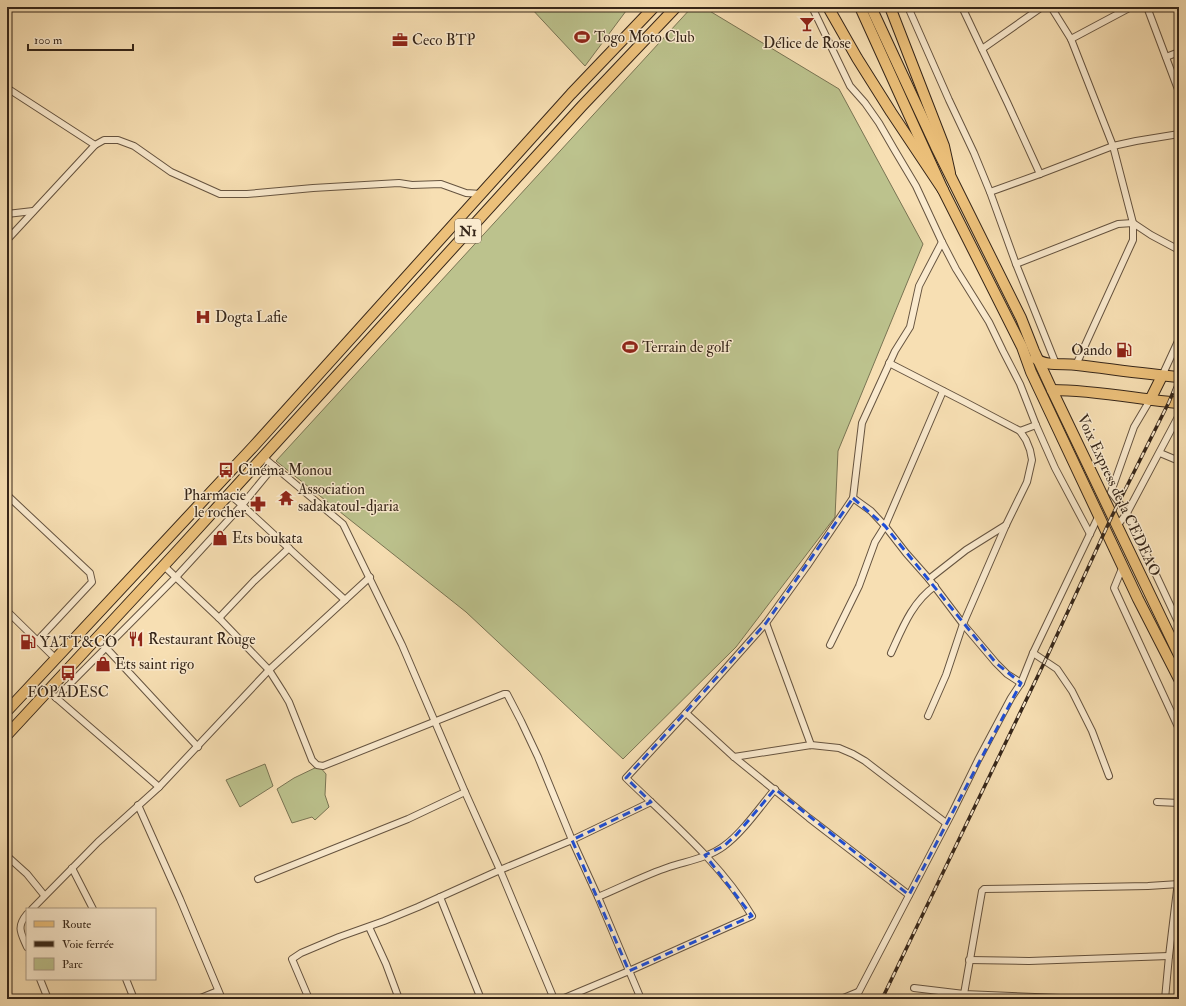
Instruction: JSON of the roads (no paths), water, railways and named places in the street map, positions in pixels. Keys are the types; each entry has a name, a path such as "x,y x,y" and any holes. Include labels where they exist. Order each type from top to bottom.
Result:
{"main road":[{"name":"N1","path":"7,711 254,447 571,94 654,7"},
{"name":"N1","path":"7,735 230,494 582,106 676,7"},
{"path":"828,7 857,58 943,190"},
{"path":"860,7 943,190 1022,348 1031,372 1138,599 1179,679"},
{"path":"871,7 936,147 950,173"},
{"path":"890,7 944,146 950,173"},
{"name":"Voix Express de la CEDEAO","path":"950,173 1021,318 1052,390 1179,655"},
{"path":"1022,348 1039,360 1056,364 1179,377"},
{"path":"1031,372 1044,380 1052,390 1103,393 1150,400 1179,402"},
{"path":"1150,400 1162,376"},
{"path":"254,447 263,457"},
{"path":"35,681 48,690"}],"street":[{"path":"812,7 850,86 865,103 891,142 916,186 956,270 990,322 1020,384 1055,468 1090,534"},
{"path":"908,7 974,153 1056,364"},
{"path":"962,7 1040,174"},
{"path":"982,49 1042,7"},
{"path":"1051,7 1071,39 1113,146 1133,223 1133,240 1076,365"},
{"path":"1071,39 1131,7"},
{"path":"1147,7 1179,92"},
{"path":"1166,57 1179,52"},
{"path":"7,88 95,145"},
{"path":"990,192 1113,146 1179,134"},
{"path":"7,240 95,145 104,140 118,140 134,146 171,172 220,194 247,194 306,188 400,183 412,185 441,184 466,193 481,194"},
{"path":"7,214 33,211"},
{"path":"1016,264 1118,224 1133,223 1151,235 1179,250"},
{"path":"562,999 630,971 752,916 741,898 705,855 626,778 686,714 766,623 853,498 862,423 895,351 910,327 919,286 942,242"},
{"path":"1162,376 1179,338"},
{"path":"889,364 1020,431 1028,445 1032,460 1027,482 1006,524 963,624 946,675 928,716"},
{"path":"830,645 859,586 875,542 885,526 942,390"},
{"path":"1150,400 1134,427 1111,492 1127,513 1179,624"},
{"path":"1117,526 1127,513 1179,415"},
{"path":"1020,431 1036,425"},
{"path":"1160,453 1179,462"},
{"path":"263,457 343,524 402,645 500,870 554,999"},
{"path":"56,698 177,576 242,505 274,466"},
{"path":"230,494 345,600"},
{"path":"7,495 90,572 92,582 37,641"},
{"path":"853,498 871,512 885,526 986,651 1007,674 1022,684"},
{"path":"854,999 1011,698 1022,684 1033,653 1099,515"},
{"path":"929,579 966,550 1006,524"},
{"path":"219,618 254,581 289,548"},
{"path":"164,566 177,576 269,670 289,702 312,760 320,766 507,694 538,757 572,840 641,999"},
{"path":"1123,566 1114,588 1179,729"},
{"path":"33,908 44,895 198,747 269,670 370,577"},
{"path":"891,654 908,616 917,602 926,592 935,586"},
{"path":"7,611 56,659"},
{"path":"766,623 811,745"},
{"path":"97,638 198,747"},
{"path":"1033,653 1057,669 1072,691 1092,730 1110,776"},
{"path":"48,690 158,787"},
{"path":"686,714 734,757 809,818 909,895"},
{"path":"734,757 811,745 839,748 865,761 946,823"},
{"path":"598,897 652,874 705,855 724,846 737,834 775,789"},
{"path":"258,879 408,819 465,792"},
{"path":"308,999 292,959 301,953 339,937 398,916 500,870 572,840 651,802"},
{"path":"1157,802 1179,803"},
{"path":"138,805 222,999"},
{"path":"7,856 27,874 44,895"},
{"path":"72,868 92,908"},
{"path":"1165,999 1179,873"},
{"path":"964,994 982,891 985,888 1148,886 1178,884"},
{"path":"440,897 481,999"},
{"path":"26,915 20,927 26,944"},
{"path":"369,927 386,964 399,999"},
{"path":"969,960 1029,961 1169,956"},
{"path":"40,980 48,999"},
{"path":"126,980 134,999"},
{"path":"914,988 964,994 1085,999"},
{"path":"198,999 218,991"},
{"path":"842,999 858,992"}],"railway":[{"path":"882,999 1045,661 1112,516 1169,402 1179,378"}],"place":[{"name":"Délice de Rose","path":"807,24"},
{"name":"Togo Moto Club","path":"582,37"},
{"name":"Ceco BTP","path":"400,40"},
{"name":"Dogta Lafie","path":"203,317"},
{"name":"Terrain de golf","path":"630,347"},
{"name":"Oando","path":"1124,350"},
{"name":"Cinéma Monou","path":"226,470"},
{"name":"Association sadakatoul-djaria","path":"286,498"},
{"name":"Pharmacie le rocher","path":"258,504"},
{"name":"Ets boukata","path":"220,538"},
{"name":"Restaurant Rouge","path":"136,639"},
{"name":"YATT&CO","path":"28,642"},
{"name":"Ets saint rigo","path":"103,664"},
{"name":"FOPADESC","path":"68,673"}]}
